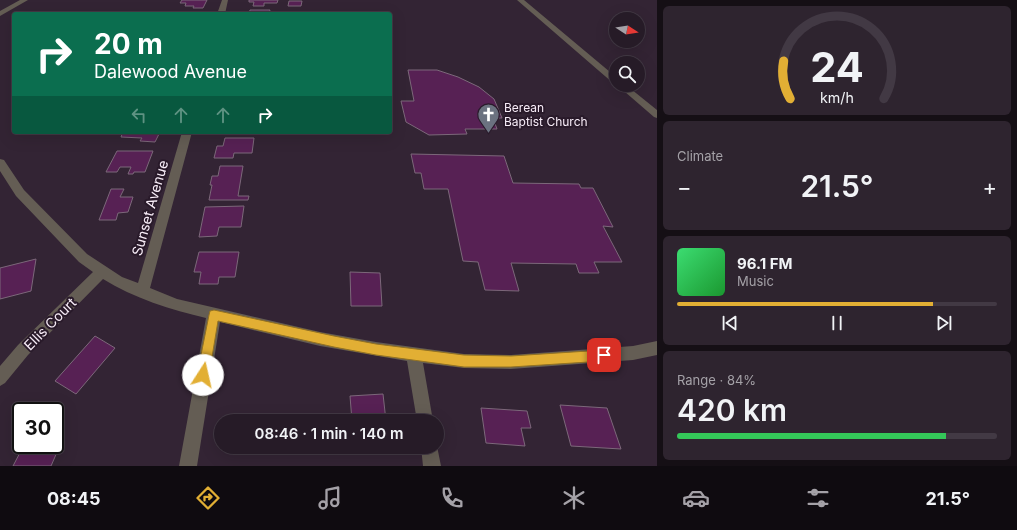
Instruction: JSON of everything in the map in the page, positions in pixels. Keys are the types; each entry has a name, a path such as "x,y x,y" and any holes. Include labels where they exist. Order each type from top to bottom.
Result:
{"street":[{"path":"0,14 24,0"},
{"path":"222,12 225,0"},
{"path":"520,0 609,75"},
{"path":"629,92 657,115"},
{"name":"Sunset Avenue","path":"142,292 186,134"},
{"path":"2,172 53,229 83,258 102,272 142,292 177,305 214,315 320,339 414,355 464,361 511,362 633,353 657,348"},
{"name":"Ellis Court","path":"0,378 23,350 102,272"},
{"path":"188,466 214,315"},
{"path":"414,355 424,414"},
{"path":"430,454 432,466"}],"building":[{"path":"182,0 207,0 203,8 193,8 194,6 185,6 186,3 180,3"},
{"path":"249,0 278,0 277,3 264,3 264,6 253,6 254,2 249,2"},
{"path":"289,1 302,1 301,6 288,6"},
{"path":"250,10 270,10 270,12 250,12"},
{"path":"408,70 437,70 458,77 479,87 494,99 502,118 493,118 497,129 465,129 467,134 429,135 406,122 401,101 414,101"},
{"path":"122,134 159,134 155,142 140,141 142,138 121,137"},
{"path":"225,138 254,138 252,153 234,153 233,158 214,158 217,146 223,146"},
{"path":"117,151 153,151 145,172 134,172 133,174 128,174 131,167 120,167 117,172 106,172"},
{"path":"411,154 504,156 513,183 579,184 581,188 593,188 613,227 603,226 622,262 594,262 599,273 579,273 576,264 511,263 519,291 485,290 478,262 463,261 448,189 424,189 421,173 415,173"},
{"path":"220,166 243,166 238,196 249,196 248,200 209,200 212,176 218,176"},
{"path":"111,189 124,189 120,197 133,197 128,212 118,213 116,220 99,220"},
{"path":"244,206 241,227 219,227 217,236 199,237 205,207"},
{"path":"199,252 239,252 235,277 219,277 218,284 199,284 201,272 194,272"},
{"path":"36,259 31,291 0,299 0,268"},
{"path":"350,272 380,273 382,306 351,306"},
{"path":"95,336 115,348 76,394 55,381"},
{"path":"383,394 385,414 351,414 350,396"},
{"path":"560,405 607,408 621,449 571,446"},
{"path":"481,408 527,411 531,428 521,428 525,446 486,443"},
{"path":"19,454 56,454 51,466 13,466"}],"place":[{"name":"Berean Baptist Church","path":"489,134"}],"route":[{"path":"203,375 214,315 334,342 414,355 464,361 511,362 604,355"}]}
